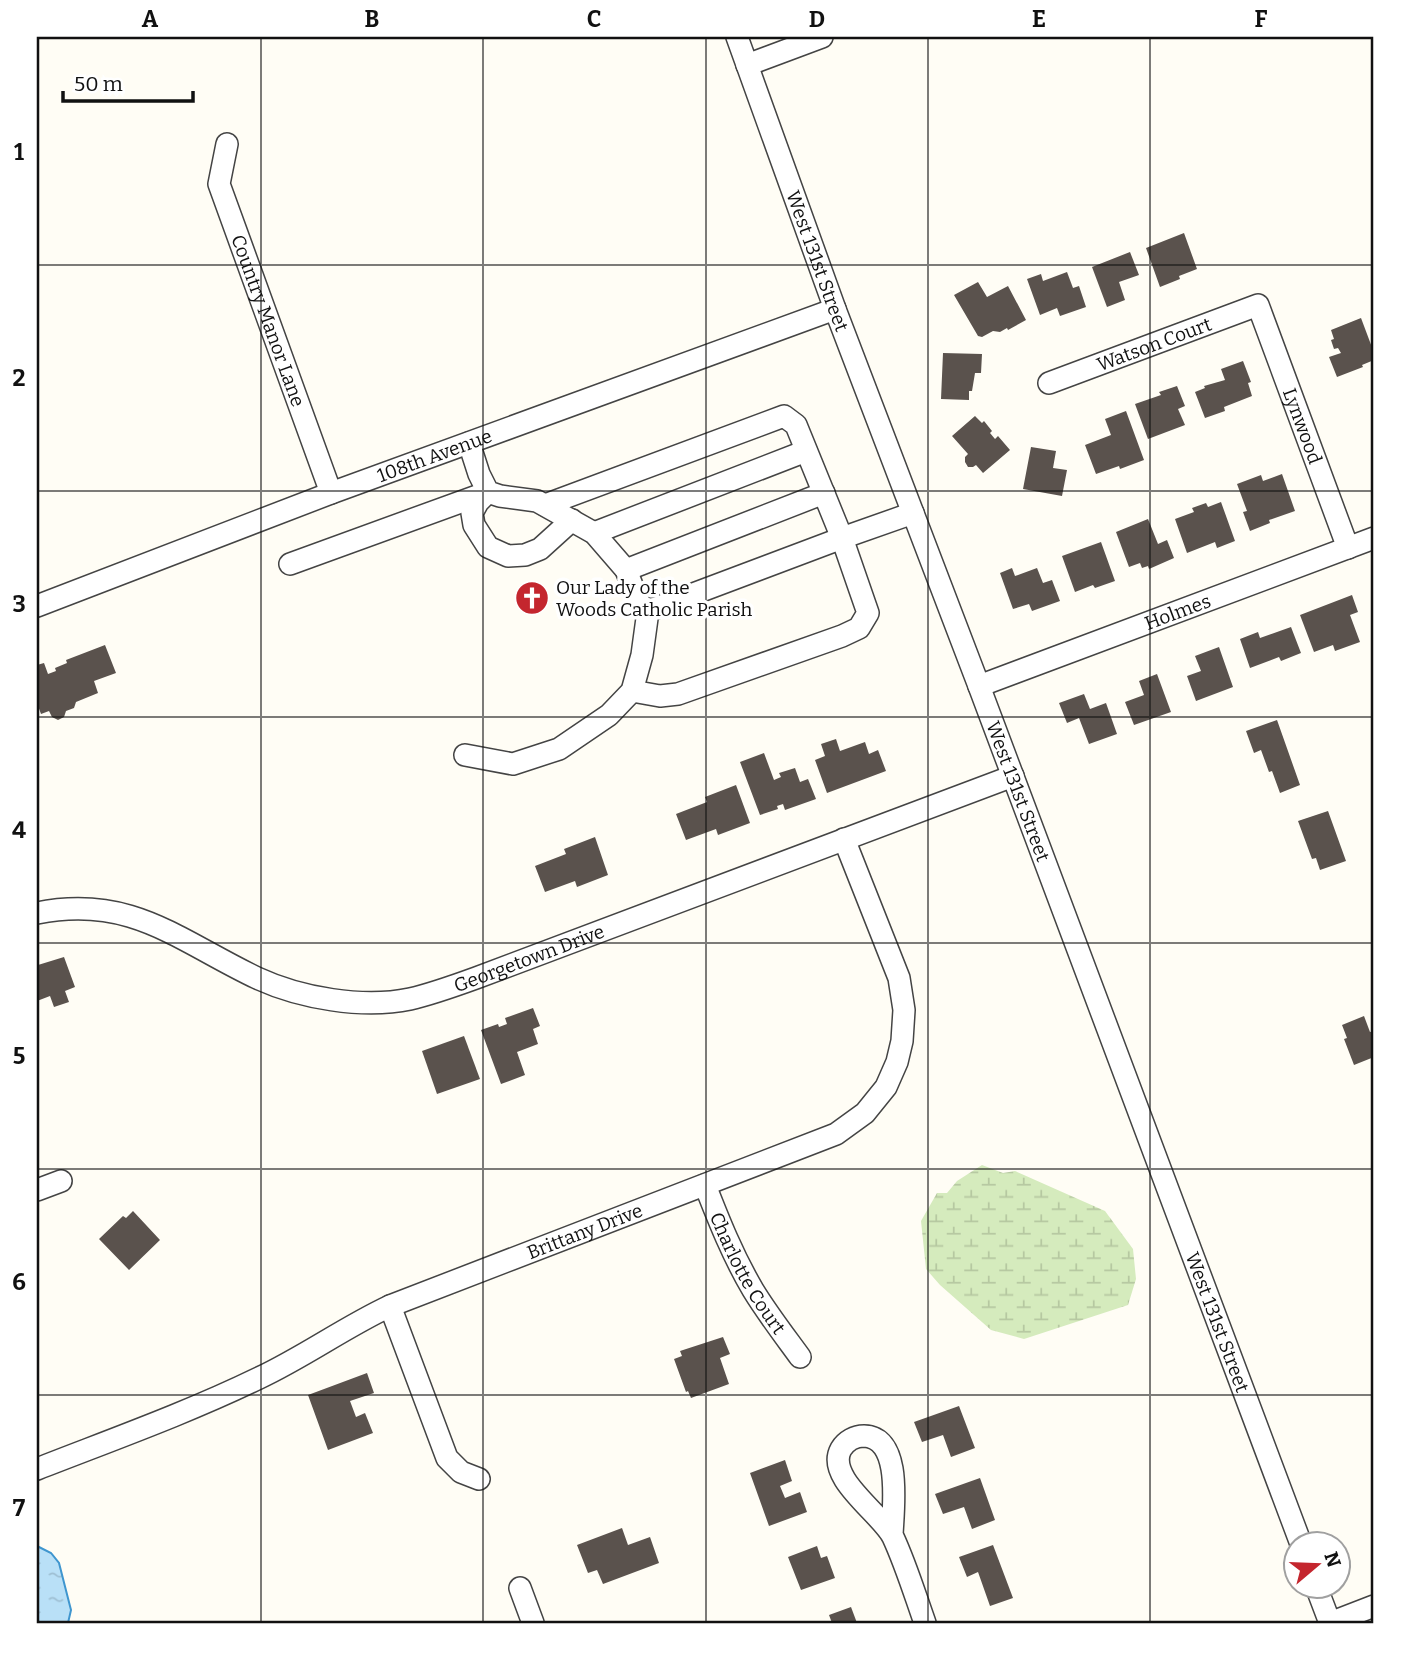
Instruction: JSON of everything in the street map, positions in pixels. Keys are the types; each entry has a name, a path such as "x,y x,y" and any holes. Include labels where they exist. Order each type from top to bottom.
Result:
{"street":[{"name":"West 131st Street","path":"737,37 835,309 1295,1530"},
{"path":"747,65 822,37"},
{"name":"Country Manor Lane","path":"227,144 219,184 331,493"},
{"name":"Watson Court","path":"1049,383 1258,305"},
{"name":"Lynwood","path":"1258,305 1348,548"},
{"name":"108th Avenue","path":"37,606 331,493 835,309"},
{"path":"545,505 784,416 796,425 842,538 868,613 859,628 678,694 660,696 632,691"},
{"path":"469,443 488,492"},
{"path":"594,533 806,451"},
{"path":"488,492 472,513 474,525 488,547 508,556 525,555 540,549 572,520"},
{"path":"290,564 488,492 537,501 594,533 626,570 639,603 648,611"},
{"path":"626,570 824,493"},
{"path":"648,611 913,513"},
{"name":"Holmes","path":"979,686 1374,538"},
{"path":"465,755 513,764 559,749 609,715 632,691 642,655 648,611"},
{"name":"Georgetown Drive","path":"37,913 73,908 109,911 162,928 259,979 287,989 350,1002 408,1000 476,978 1013,776"},
{"name":"Brittany Drive","path":"37,1469 259,1379 390,1306 836,1134 865,1113 886,1087 897,1062 902,1041 904,1010 899,978 844,839"},
{"path":"37,1190 61,1181"},
{"name":"Charlotte Court","path":"705,1185 737,1262 754,1292 800,1357"},
{"path":"390,1306 447,1458 461,1472 479,1479"},
{"path":"892,1535 925,1623"},
{"path":"520,1588 533,1623"},
{"path":"1321,1600 1330,1623 1374,1606"}],"green space":[{"path":"982,1165 1003,1173 1015,1171 1105,1211 1133,1249 1136,1279 1128,1305 1024,1339 991,1330 940,1285 926,1269 921,1221 937,1193 947,1193 957,1181"}],"water":[{"path":"37,1546 51,1553 59,1563 71,1610 68,1623 37,1623"}],"building":[{"path":"1184,233 1197,269 1160,287 1146,248"},
{"path":"1130,252 1139,275 1119,282 1125,300 1107,307 1092,267"},
{"path":"1067,272 1073,288 1079,286 1086,307 1060,316 1057,308 1040,315 1027,279 1041,274 1043,281"},
{"path":"978,282 987,297 1008,286 1026,320 1008,330 1007,328 978,336 954,295"},
{"path":"1361,318 1374,360 1337,377 1329,357 1341,353 1338,348 1334,349 1331,330"},
{"path":"943,353 982,354 981,373 975,373 969,400 941,399"},
{"path":"1243,361 1251,382 1248,383 1252,396 1224,407 1225,411 1205,418 1195,392 1205,388 1204,386 1225,380 1221,369"},
{"path":"1177,386 1185,406 1178,409 1185,425 1148,439 1135,404"},
{"path":"1126,411 1144,460 1096,474 1085,445 1111,435 1105,419"},
{"path":"975,416 982,423 984,421 995,439 998,436 1010,450 983,473 976,465 968,467 965,457 968,454 952,436"},
{"path":"1031,447 1056,451 1053,468 1067,470 1062,496 1023,489"},
{"path":"1282,474 1295,511 1269,520 1270,523 1250,531 1243,512 1247,511 1237,484 1261,475 1263,481"},
{"path":"1221,502 1235,541 1217,548 1215,542 1187,553 1175,519 1194,512 1192,508 1206,503 1208,507"},
{"path":"1148,519 1158,544 1167,540 1174,558 1149,569 1148,566 1142,568 1140,563 1129,567 1116,532"},
{"path":"1101,542 1115,581 1075,592 1062,556"},
{"path":"1012,568 1015,576 1037,568 1043,583 1052,580 1060,601 1032,611 1029,604 1013,609 1000,573"},
{"path":"1352,595 1358,612 1350,615 1360,642 1335,651 1333,645 1314,652 1300,615"},
{"path":"1291,627 1301,653 1281,661 1279,657 1250,668 1240,639 1258,632 1260,638"},
{"path":"105,645 116,673 94,681 98,693 76,702 74,708 66,711 64,717 58,720 52,717 49,711 41,714 37,703 37,665 44,663 48,674 67,663 66,660"},
{"path":"1219,647 1233,687 1196,701 1187,676 1201,671 1195,656"},
{"path":"1157,674 1171,712 1134,725 1125,702 1144,695 1139,681"},
{"path":"1084,694 1090,709 1106,703 1117,734 1089,744 1079,718 1067,723 1059,703"},
{"path":"1277,720 1300,785 1280,793 1261,750 1254,753 1246,731"},
{"path":"836,739 840,751 865,742 869,754 878,750 886,771 827,793 815,760 825,756 821,744"},
{"path":"764,753 774,780 781,777 779,773 795,768 800,782 808,779 816,799 785,810 783,804 777,806 778,809 760,815 740,762"},
{"path":"736,785 750,823 718,835 716,829 686,840 676,814 707,802 705,797"},
{"path":"1328,811 1346,861 1320,870 1316,858 1312,859 1298,821"},
{"path":"595,837 608,875 577,887 575,881 545,892 535,866 566,854 564,849"},
{"path":"64,957 75,987 65,991 69,1002 54,1007 50,996 37,1001 38,965"},
{"path":"533,1008 540,1026 533,1029 538,1044 517,1052 525,1075 501,1084 481,1030 507,1024 505,1018"},
{"path":"1364,1016 1370,1032 1374,1031 1374,1057 1354,1065 1344,1039 1347,1038 1342,1025"},
{"path":"464,1036 480,1079 437,1094 422,1051"},
{"path":"133,1211 160,1240 129,1270 99,1239 123,1216 126,1218"},
{"path":"723,1337 730,1354 720,1358 729,1384 691,1398 688,1391 686,1392 674,1359 682,1356 680,1351"},
{"path":"367,1373 374,1393 350,1401 356,1417 365,1413 373,1433 328,1450 308,1395"},
{"path":"959,1406 975,1448 951,1457 943,1435 922,1442 914,1422"},
{"path":"785,1460 792,1481 780,1486 785,1498 800,1492 807,1512 769,1526 750,1473"},
{"path":"980,1478 995,1520 972,1529 964,1507 943,1514 935,1494"},
{"path":"622,1528 628,1545 650,1537 659,1563 603,1584 597,1570 588,1573 577,1545"},
{"path":"993,1545 1013,1598 990,1606 978,1572 967,1577 959,1557"},
{"path":"817,1546 821,1558 827,1556 835,1578 801,1590 788,1557"},
{"path":"851,1607 857,1623 832,1623 829,1615"}],"place":[{"name":"Our Lady of the Woods Catholic Parish","path":"532,598"}]}
